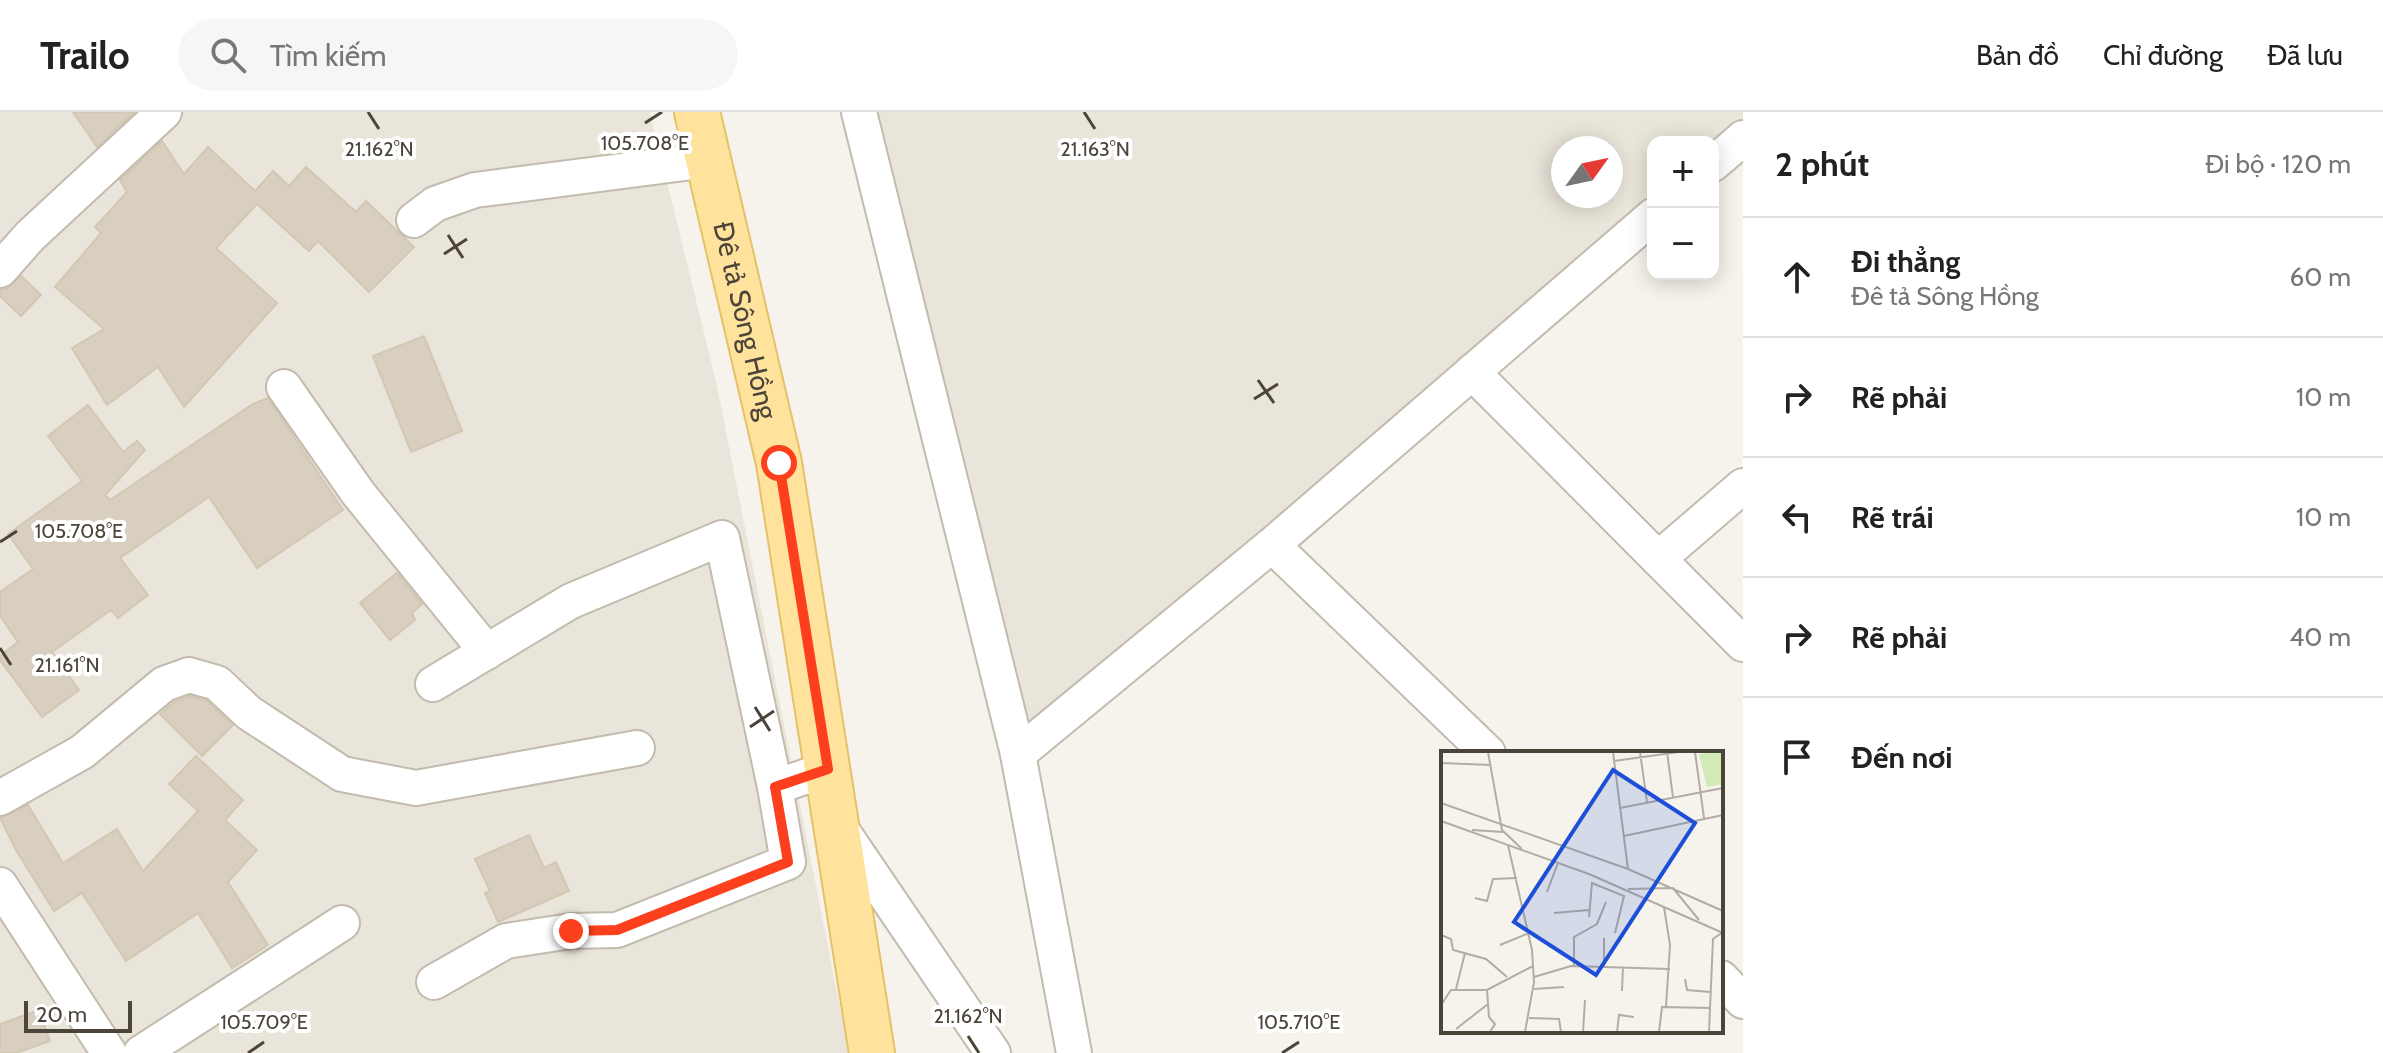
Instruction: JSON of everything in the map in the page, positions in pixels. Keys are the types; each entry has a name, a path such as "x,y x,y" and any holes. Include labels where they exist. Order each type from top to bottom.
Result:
{"main road":[{"name":"Đê tả Sông Hồng","path":"697,112 779,463 872,1053"}],"street":[{"path":"0,270 30,236 164,112"},
{"path":"859,112 1018,754 1074,1053"},
{"path":"1719,159 1743,138"},
{"path":"414,220 435,204 475,190 708,160"},
{"path":"1018,754 1272,545 1647,221"},
{"path":"1472,372 1743,644"},
{"path":"284,387 358,493 487,652"},
{"path":"1658,559 1743,486"},
{"path":"433,684 571,601 722,538 788,862 617,930 571,931 506,941 434,982"},
{"path":"1272,545 1486,751"},
{"path":"0,798 82,752 164,684 189,675 217,683 249,713 342,774 416,788 637,748"},
{"path":"775,787 828,769"},
{"path":"835,821 993,1053"},
{"path":"0,885 109,1053"},
{"path":"141,1053 342,923"},
{"path":"1723,980 1743,1001"}],"shaded area":[{"path":"0,112 650,112 717,386 849,1053 0,1053"},
{"path":"859,112 1743,112 1743,138 1719,141 1719,136 1647,136 1647,221 1018,754"}],"building":[{"path":"73,112 135,112 97,147"},
{"path":"162,141 184,174 208,147 255,191 273,171 289,186 306,167 356,212 366,201 414,247 369,292 318,241 309,251 257,204 216,248 277,303 184,407 158,367 107,405 72,348 104,329 55,287 101,233 95,227 127,192 120,180"},
{"path":"21,276 41,295 21,316 0,296 0,289 7,289"},
{"path":"424,336 462,431 411,452 373,356"},
{"path":"268,398 343,510 257,568 209,497 120,558 148,595 118,618 111,610 52,652 79,690 42,717 0,660 0,656 18,642 0,616 0,592 33,569 8,534 82,481 48,436 88,405 123,452 137,441 145,450 105,495 110,500 253,404"},
{"path":"397,573 422,604 412,613 415,620 390,640 360,603"},
{"path":"190,696 207,701 233,725 202,756 160,714 174,702"},
{"path":"196,756 243,800 225,820 257,850 228,882 268,945 232,968 198,913 126,961 82,893 54,911 0,818 28,805 63,863 117,829 143,871 198,811 169,784"},
{"path":"529,835 544,868 556,862 569,891 498,922 485,893 490,891 475,859"},
{"path":"39,1010 50,1041 16,1053 0,1053 0,1024"}],"route":[{"path":"571,931 617,930 788,862 775,787 828,769 779,463"}]}
